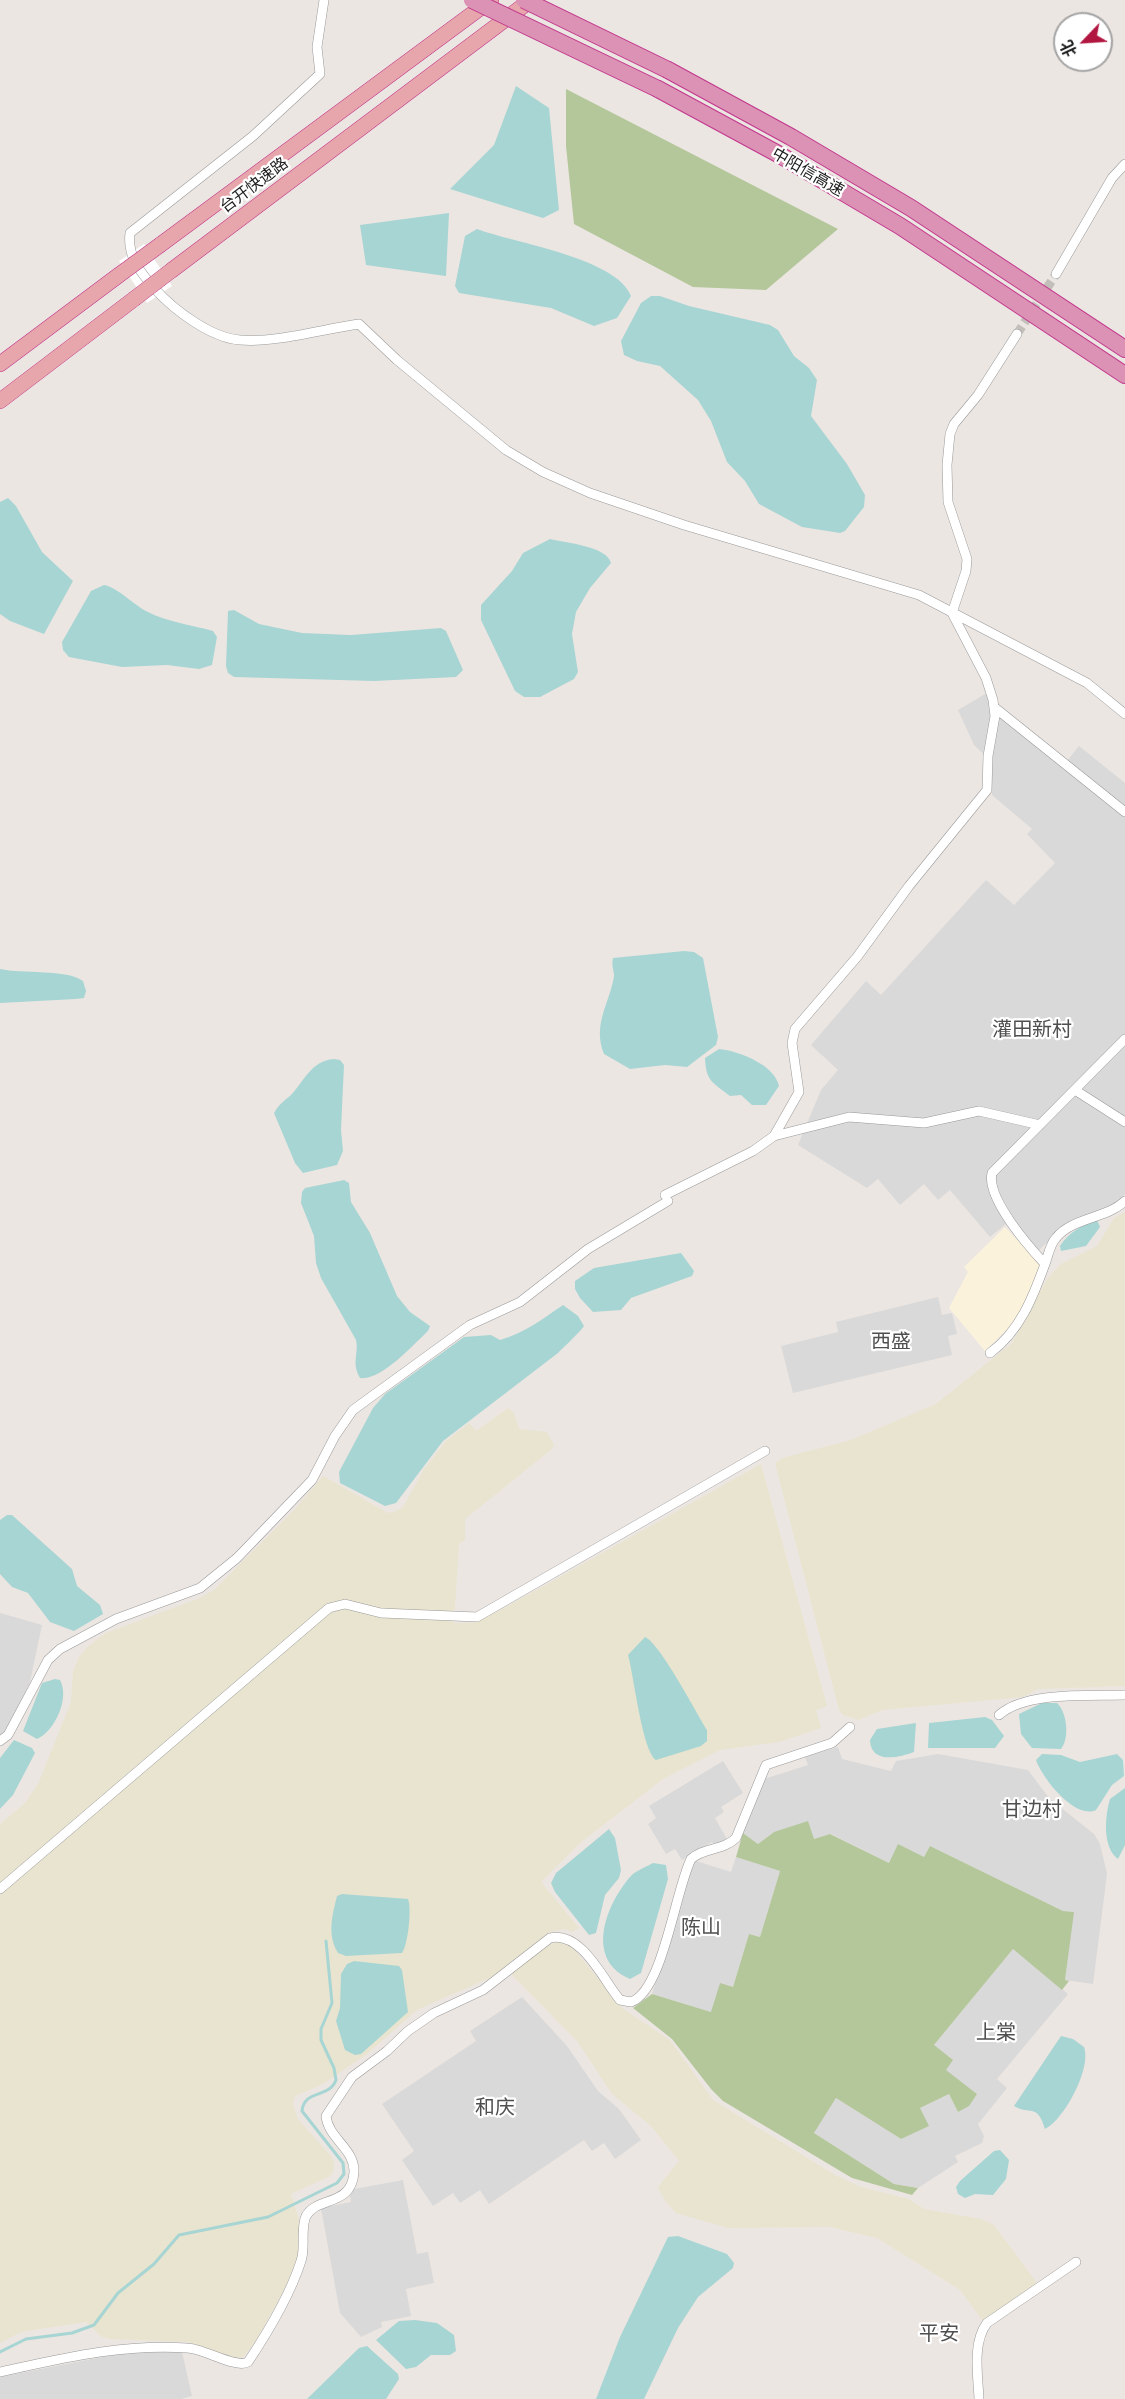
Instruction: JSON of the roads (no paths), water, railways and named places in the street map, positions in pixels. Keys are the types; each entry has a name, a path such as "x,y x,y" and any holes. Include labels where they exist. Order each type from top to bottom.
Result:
{"highway":[{"name":"中阳信高速","path":"472,0 658,89 780,155 900,226 1125,375"},
{"name":"台开快速路","path":"0,364 310,132 423,53 491,0"},
{"name":"中阳信高速","path":"524,0 668,70 791,136 911,208 1125,349"},
{"name":"台开快速路","path":"0,401 326,152 531,0"},
{"path":"310,132 326,152"}],"street":[{"path":"324,0 317,48 320,74 253,136 130,233 128,249 144,277 170,305 189,320 239,340 359,324 397,360 506,450 543,472 590,493 684,525 914,593 1087,683 1125,714"},
{"path":"1056,274 1112,178 1125,165"},
{"path":"774,1136 800,1088 792,1043 795,1029 857,957 909,886 987,790 988,756 996,716 986,678 952,613 966,571 967,559 948,502 946,465 950,434 954,424 978,394 1017,334"},
{"path":"994,707 1125,812"},
{"path":"1045,1264 1024,1242 1005,1215 991,1176 1125,1039"},
{"path":"1075,1090 1125,1122"},
{"path":"0,1741 8,1735 48,1660 60,1649 116,1619 200,1588 237,1558 312,1480 335,1436 353,1410 470,1325 519,1302 588,1249 667,1198 753,1151 774,1136 849,1117 924,1123 979,1111 1040,1125"},
{"path":"990,1353 1015,1330 1054,1239 1073,1225 1116,1208 1125,1201"},
{"path":"0,1889 329,1608 345,1604 381,1613 477,1617 765,1451"},
{"path":"999,1715 1017,1703 1125,1695"},
{"path":"0,2372 69,2355 128,2347 198,2348 237,2364 248,2362 277,2312 301,2262 306,2217 314,2208 343,2195 353,2178 354,2166 349,2155 330,2131 326,2116 352,2077 427,2017 483,1990 550,1938 558,1936 573,1942 620,2000 632,2002 642,1997 653,1979 691,1859 700,1852 727,1845 736,1838 766,1765 831,1743 850,1727"},
{"path":"979,2399 978,2342 981,2331 987,2323 1077,2262"}],"water":[{"path":"516,86 549,108 559,210 543,218 450,189 494,145"},
{"path":"449,213 446,276 366,265 360,225"},
{"path":"477,229 563,253 586,262 606,271 622,283 631,296 617,318 594,326 551,308 459,293 455,286 465,236"},
{"path":"651,296 660,296 689,306 770,325 778,330 794,356 809,368 817,380 811,416 847,464 865,495 864,507 845,531 840,533 802,527 759,504 745,481 727,462 711,421 698,400 660,366 637,361 624,355 621,341 641,303"},
{"path":"8,498 16,506 42,552 73,581 44,634 10,621 0,614 0,502"},
{"path":"550,539 594,549 608,557 611,563 590,588 576,612 572,634 578,672 574,679 540,697 524,697 515,691 481,620 481,605 512,571 523,553"},
{"path":"104,585 115,589 155,615 213,631 217,637 212,665 199,669 167,665 122,667 69,657 63,650 62,642 91,591"},
{"path":"234,610 259,624 302,633 351,635 441,628 446,631 463,670 456,677 374,681 234,677 228,673 226,666 228,611"},
{"path":"694,952 703,958 718,1037 716,1045 687,1067 665,1065 630,1069 604,1054 600,1033 614,976 613,958"},
{"path":"0,969 56,973 76,977 83,981 86,991 84,998 0,1003"},
{"path":"719,1049 746,1056 771,1072 779,1086 766,1105 752,1105 741,1095 730,1096 711,1080 705,1058"},
{"path":"334,1059 340,1060 344,1065 341,1130 343,1151 337,1165 303,1173 295,1163 274,1113 314,1067"},
{"path":"344,1180 349,1183 351,1202 370,1233 397,1296 410,1312 430,1326 428,1331 387,1368 377,1374 360,1378 356,1363 356,1340 321,1278 316,1263 314,1236 301,1203 302,1192 305,1188"},
{"path":"1097,1220 1100,1227 1086,1246 1061,1251 1060,1246 1072,1233"},
{"path":"681,1253 694,1271 692,1276 631,1298 621,1310 593,1312 575,1289 575,1281 594,1268"},
{"path":"563,1305 578,1316 584,1326 582,1329 558,1353 443,1441 396,1503 385,1506 340,1483 339,1472 373,1408 385,1394 464,1337 491,1335 500,1340 525,1330"},
{"path":"7,1515 12,1515 72,1569 77,1586 100,1605 103,1614 74,1631 50,1622 28,1593 12,1587 0,1574 0,1520"},
{"path":"645,1637 668,1664 707,1730 707,1741 701,1746 656,1760 651,1753 643,1728 628,1655"},
{"path":"55,1679 60,1680 63,1687 62,1704 50,1729 37,1739 23,1731 42,1683"},
{"path":"1042,1703 1057,1703 1063,1712 1066,1738 1061,1749 1032,1748 1021,1734 1019,1714"},
{"path":"985,1717 992,1720 1004,1736 995,1748 928,1748 929,1723"},
{"path":"916,1723 914,1752 893,1757 880,1756 875,1753 870,1740 877,1729"},
{"path":"14,1740 32,1748 35,1753 13,1795 0,1809 0,1758"},
{"path":"1042,1754 1061,1755 1080,1762 1117,1754 1123,1760 1124,1776 1112,1785 1096,1810 1079,1809 1060,1796 1045,1777 1036,1760"},
{"path":"1125,1788 1125,1845 1118,1859 1109,1847 1107,1839 1107,1814 1110,1799"},
{"path":"609,1829 615,1838 621,1870 619,1878 605,1895 596,1933 589,1935 555,1892 551,1883 556,1873"},
{"path":"653,1863 666,1865 668,1879 641,1973 630,1979 616,1970 608,1959 604,1946 604,1932 607,1917 621,1889 632,1875"},
{"path":"342,1894 408,1899 409,1927 402,1953 346,1956 338,1953 332,1939 332,1925 337,1896"},
{"path":"354,1961 399,1966 402,1970 408,2012 361,2054 355,2055 345,2050 336,2021 340,2008 341,1974 347,1964"},
{"path":"1061,2036 1073,2039 1084,2047 1084,2067 1068,2105 1045,2129 1036,2112 1014,2106"},
{"path":"1000,2150 1009,2160 1006,2179 993,2195 975,2194 965,2198 958,2194 956,2187 960,2181 994,2151"},
{"path":"678,2236 727,2254 734,2263 733,2268 698,2297 678,2328 644,2399 596,2399 620,2337 668,2237"},
{"path":"415,2320 437,2323 454,2335 456,2351 450,2355 431,2355 416,2367 406,2369 376,2340 399,2321"},
{"path":"367,2346 398,2374 399,2379 386,2399 307,2399 359,2348"}],"waterway":[{"path":"0,2352 26,2339 72,2333 94,2325 118,2293 154,2264 179,2235 268,2217 337,2183 344,2174 343,2163 302,2111 307,2100 328,2090 336,2080 334,2068 321,2040 321,2029 332,2003 326,1941"}],"tunnel":[{"path":"1017,334 1056,274"}],"district":[{"name":"灌田新村","path":"1032,1029"},
{"name":"西盛","path":"891,1341"},
{"name":"甘边村","path":"1032,1809"},
{"name":"陈山","path":"701,1927"},
{"name":"上棠","path":"996,2032"},
{"name":"和庆","path":"495,2107"},
{"name":"平安","path":"939,2333"}]}
